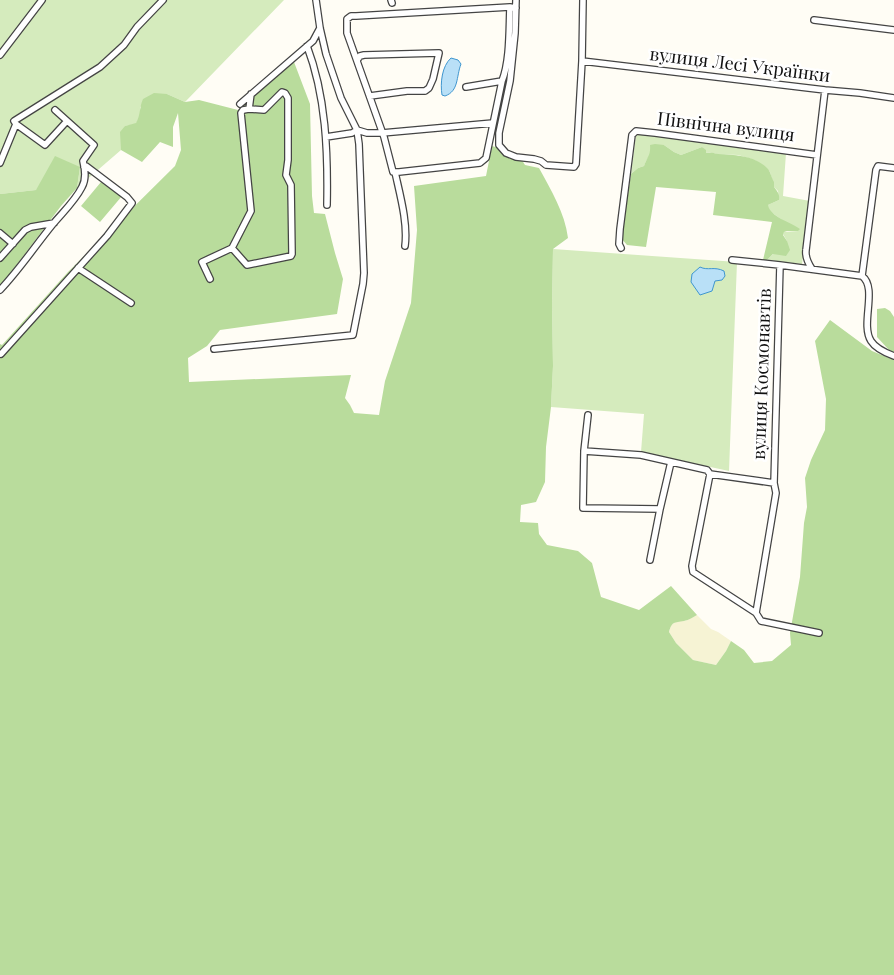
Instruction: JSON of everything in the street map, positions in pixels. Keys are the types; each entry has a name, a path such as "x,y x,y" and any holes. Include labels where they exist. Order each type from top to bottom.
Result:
{"street":[{"path":"0,55 42,0"},
{"path":"0,162 16,124 14,121 100,67 124,45 163,0"},
{"path":"214,349 353,335 364,273 359,144 357,130 341,98 326,54 316,0"},
{"path":"395,172 480,163 486,158 505,74 513,8 516,0"},
{"path":"513,8 515,33 510,81 499,133 499,145 506,153 516,157 534,159 546,165 574,167 576,164 582,61 583,0"},
{"path":"405,246 402,204 395,172 347,34 347,20 351,16 513,8"},
{"path":"814,20 894,30"},
{"path":"240,104 313,41 320,28"},
{"path":"307,46 320,90 326,137 327,205"},
{"path":"357,60 360,56 364,55 440,52 433,80 425,91 407,91 370,96"},
{"name":"вулиця Лесі Українки","path":"582,61 894,98"},
{"path":"466,87 502,81"},
{"path":"812,269 808,264 806,254 826,90"},
{"path":"210,279 202,262 232,248 251,211 241,114 243,110 264,110 282,92 288,98 288,160 286,175 291,185 292,254 291,256 246,265 232,248"},
{"path":"249,109 252,94"},
{"path":"0,290 16,274 83,186 83,161 94,145 55,110"},
{"path":"16,124 45,145 67,121"},
{"path":"326,137 352,133 357,130 367,133 382,133 493,123"},
{"name":"Північна вулиця","path":"621,248 619,244 620,229 632,134 636,131 817,155"},
{"path":"1,354 107,236 132,203 127,196 86,166 84,167"},
{"path":"862,276 876,170 878,166 894,168"},
{"path":"0,258 25,230 31,227 54,223"},
{"path":"0,233 13,244"},
{"path":"732,260 862,276 866,279 868,287 868,333 871,341 886,353 894,356"},
{"name":"вулиця Космонавтів","path":"756,613 776,493 774,483 780,265"},
{"path":"78,268 131,303"},
{"path":"588,415 584,451 583,508 660,509"},
{"path":"584,451 641,455 707,470 710,474 774,483"},
{"path":"650,560 671,462"},
{"path":"710,474 692,566 693,572 756,613 761,621 819,633"}],"shaded area":[{"path":"697,615 711,629 731,641 716,665 693,660 676,643 669,632 671,625 677,621 685,621"}],"green space":[{"path":"0,0 284,0 185,102 167,94 140,107 140,115 136,124 125,126 121,150 77,188 80,167 36,190 0,194"},
{"path":"294,62 310,104 314,213 325,214 343,279 337,314 220,330 207,346 188,358 189,382 351,375 345,398 354,413 379,415 385,381 411,303 417,230 414,186 486,176 492,146 518,154 525,165 539,168 561,211 568,238 553,249 553,366 545,482 536,502 521,505 520,522 538,523 539,534 547,545 578,551 592,563 601,597 639,610 671,586 697,615 686,621 674,623 669,632 676,643 693,660 716,665 731,641 744,650 754,663 772,661 791,645 790,633 800,577 807,507 805,478 825,430 826,399 815,341 830,320 872,351 894,360 894,975 0,975 0,344 2,345 68,272 175,166 181,150 178,113 173,127 173,147 160,142 142,162 121,150 120,132 125,126 136,123 143,99 154,93 167,94 185,102 199,100 238,110"},
{"path":"639,134 786,153 783,196 810,201 802,264 767,260 787,241 783,234 784,232 798,231 768,209 768,205 779,200 778,191 774,187 770,172 755,160 738,155 706,153 702,147 681,155 664,145 649,156 644,166 631,174 636,136"},
{"path":"650,145 664,145 681,155 702,147 706,150 706,153 744,156 756,160 767,168 779,198 779,200 768,205 770,209 777,216 800,229 798,231 784,232 783,235 790,250 786,256 773,254 767,260 763,260 772,222 713,215 716,192 656,187 646,247 627,245 621,238 631,174 644,166 649,154"},
{"path":"55,156 80,167 77,188 61,206 0,287 0,194 36,190"},
{"path":"101,182 122,196 100,222 81,206"},
{"path":"553,249 737,262 729,471 641,452 644,414 551,407"},
{"path":"885,308 894,317 894,352 889,350 877,337 877,309"}],"water":[{"path":"451,58 458,60 461,64 453,91 445,96 442,95 442,75"},
{"path":"700,267 724,271 725,276 722,280 715,281 712,291 700,295 691,282 692,274"}]}
